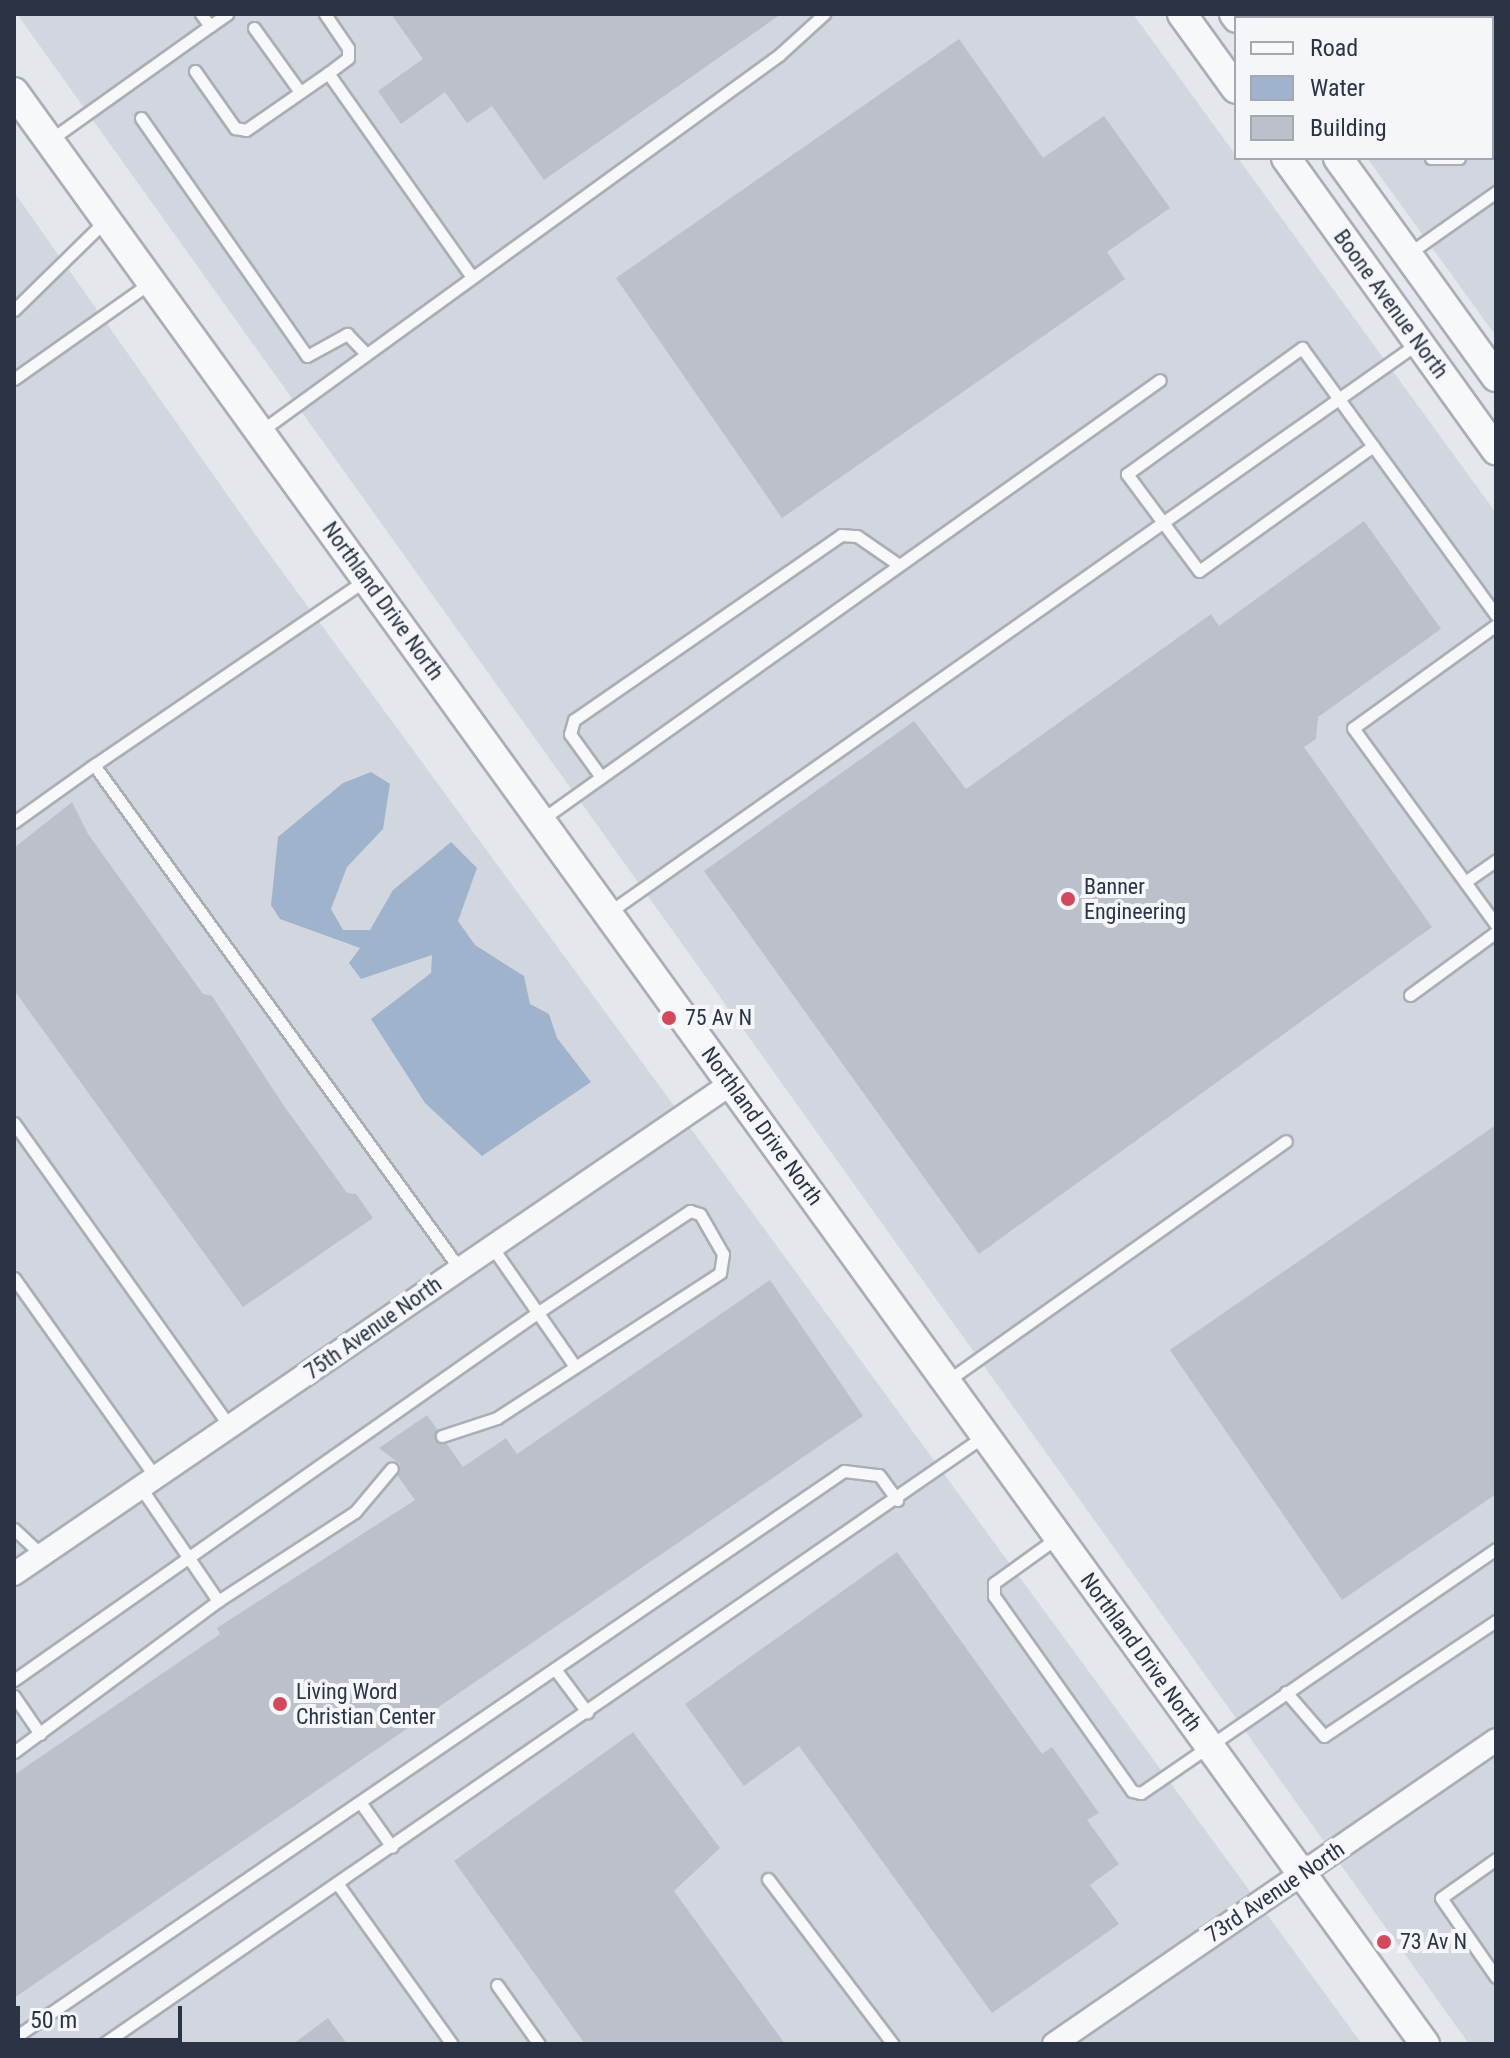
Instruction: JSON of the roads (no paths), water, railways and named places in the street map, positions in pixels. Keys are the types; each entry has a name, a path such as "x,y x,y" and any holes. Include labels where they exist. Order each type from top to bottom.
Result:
{"street":[{"path":"1182,14 1234,86"},
{"name":"Northland Drive North","path":"14,92 1425,2044"},
{"name":"Boone Avenue North","path":"1287,160 1496,450"},
{"name":"Boone Avenue North","path":"1339,160 1496,377"},
{"name":"75th Avenue North","path":"14,1574 732,1083"},
{"name":"73rd Avenue North","path":"1054,2044 1496,1740"}],"lane":[{"path":"201,14 210,26"},
{"path":"49,140 227,14"},
{"path":"195,71 235,128 246,130 348,58 348,48 325,14"},
{"path":"260,431 779,55 824,14"},
{"path":"254,28 300,92"},
{"path":"328,73 472,277"},
{"path":"141,118 307,356 347,334 366,354"},
{"path":"1407,254 1496,192"},
{"path":"14,310 107,220"},
{"path":"14,379 152,282"},
{"path":"607,913 1419,343"},
{"path":"1373,446 1199,571 1127,474 1302,348 1496,615"},
{"path":"540,820 1160,380"},
{"path":"601,777 570,734 574,720 841,535 857,536 899,565"},
{"path":"14,822 367,578"},
{"path":"1496,625 1353,728 1496,925"},
{"path":"94,765 459,1268"},
{"path":"1465,882 1496,860"},
{"path":"1410,995 1496,932"},
{"path":"14,1123 230,1427"},
{"path":"946,1382 1286,1141"},
{"path":"14,1680 187,1554 537,1313 690,1211 700,1214 723,1254 720,1273 587,1365 574,1365 497,1418 442,1436"},
{"path":"492,1246 574,1365"},
{"path":"14,1278 149,1483 187,1554 218,1601"},
{"path":"103,2044 897,1500 985,1435"},
{"path":"14,1752 218,1601 355,1512 392,1468"},
{"path":"14,2038 844,1471 879,1475 897,1500"},
{"path":"14,1529 42,1555"},
{"path":"1058,1537 994,1583 994,1596 1132,1791 1141,1793 1496,1549"},
{"path":"1286,1692 1318,1736 1324,1736 1496,1621"},
{"path":"555,1669 587,1712"},
{"path":"14,1696 40,1734"},
{"path":"360,1802 392,1847"},
{"path":"1496,1859 1441,1898 1496,1977"},
{"path":"768,1879 893,2044"},
{"path":"337,1883 452,2044"},
{"path":"497,1985 539,2044"}],"water":[{"path":"371,772 390,784 383,829 347,867 331,909 343,930 370,930 393,890 451,842 477,868 458,921 475,945 524,976 530,1004 549,1014 557,1038 591,1082 482,1156 425,1103 371,1019 431,973 432,955 361,979 349,963 360,948 280,919 271,905 278,837 343,783"}],"place":[{"name":"Banner Engineering","path":"1068,899"},
{"name":"75 Av N","path":"669,1018"},
{"name":"Living Word Christian Center","path":"280,1704"},
{"name":"73 Av N","path":"1384,1942"}]}
